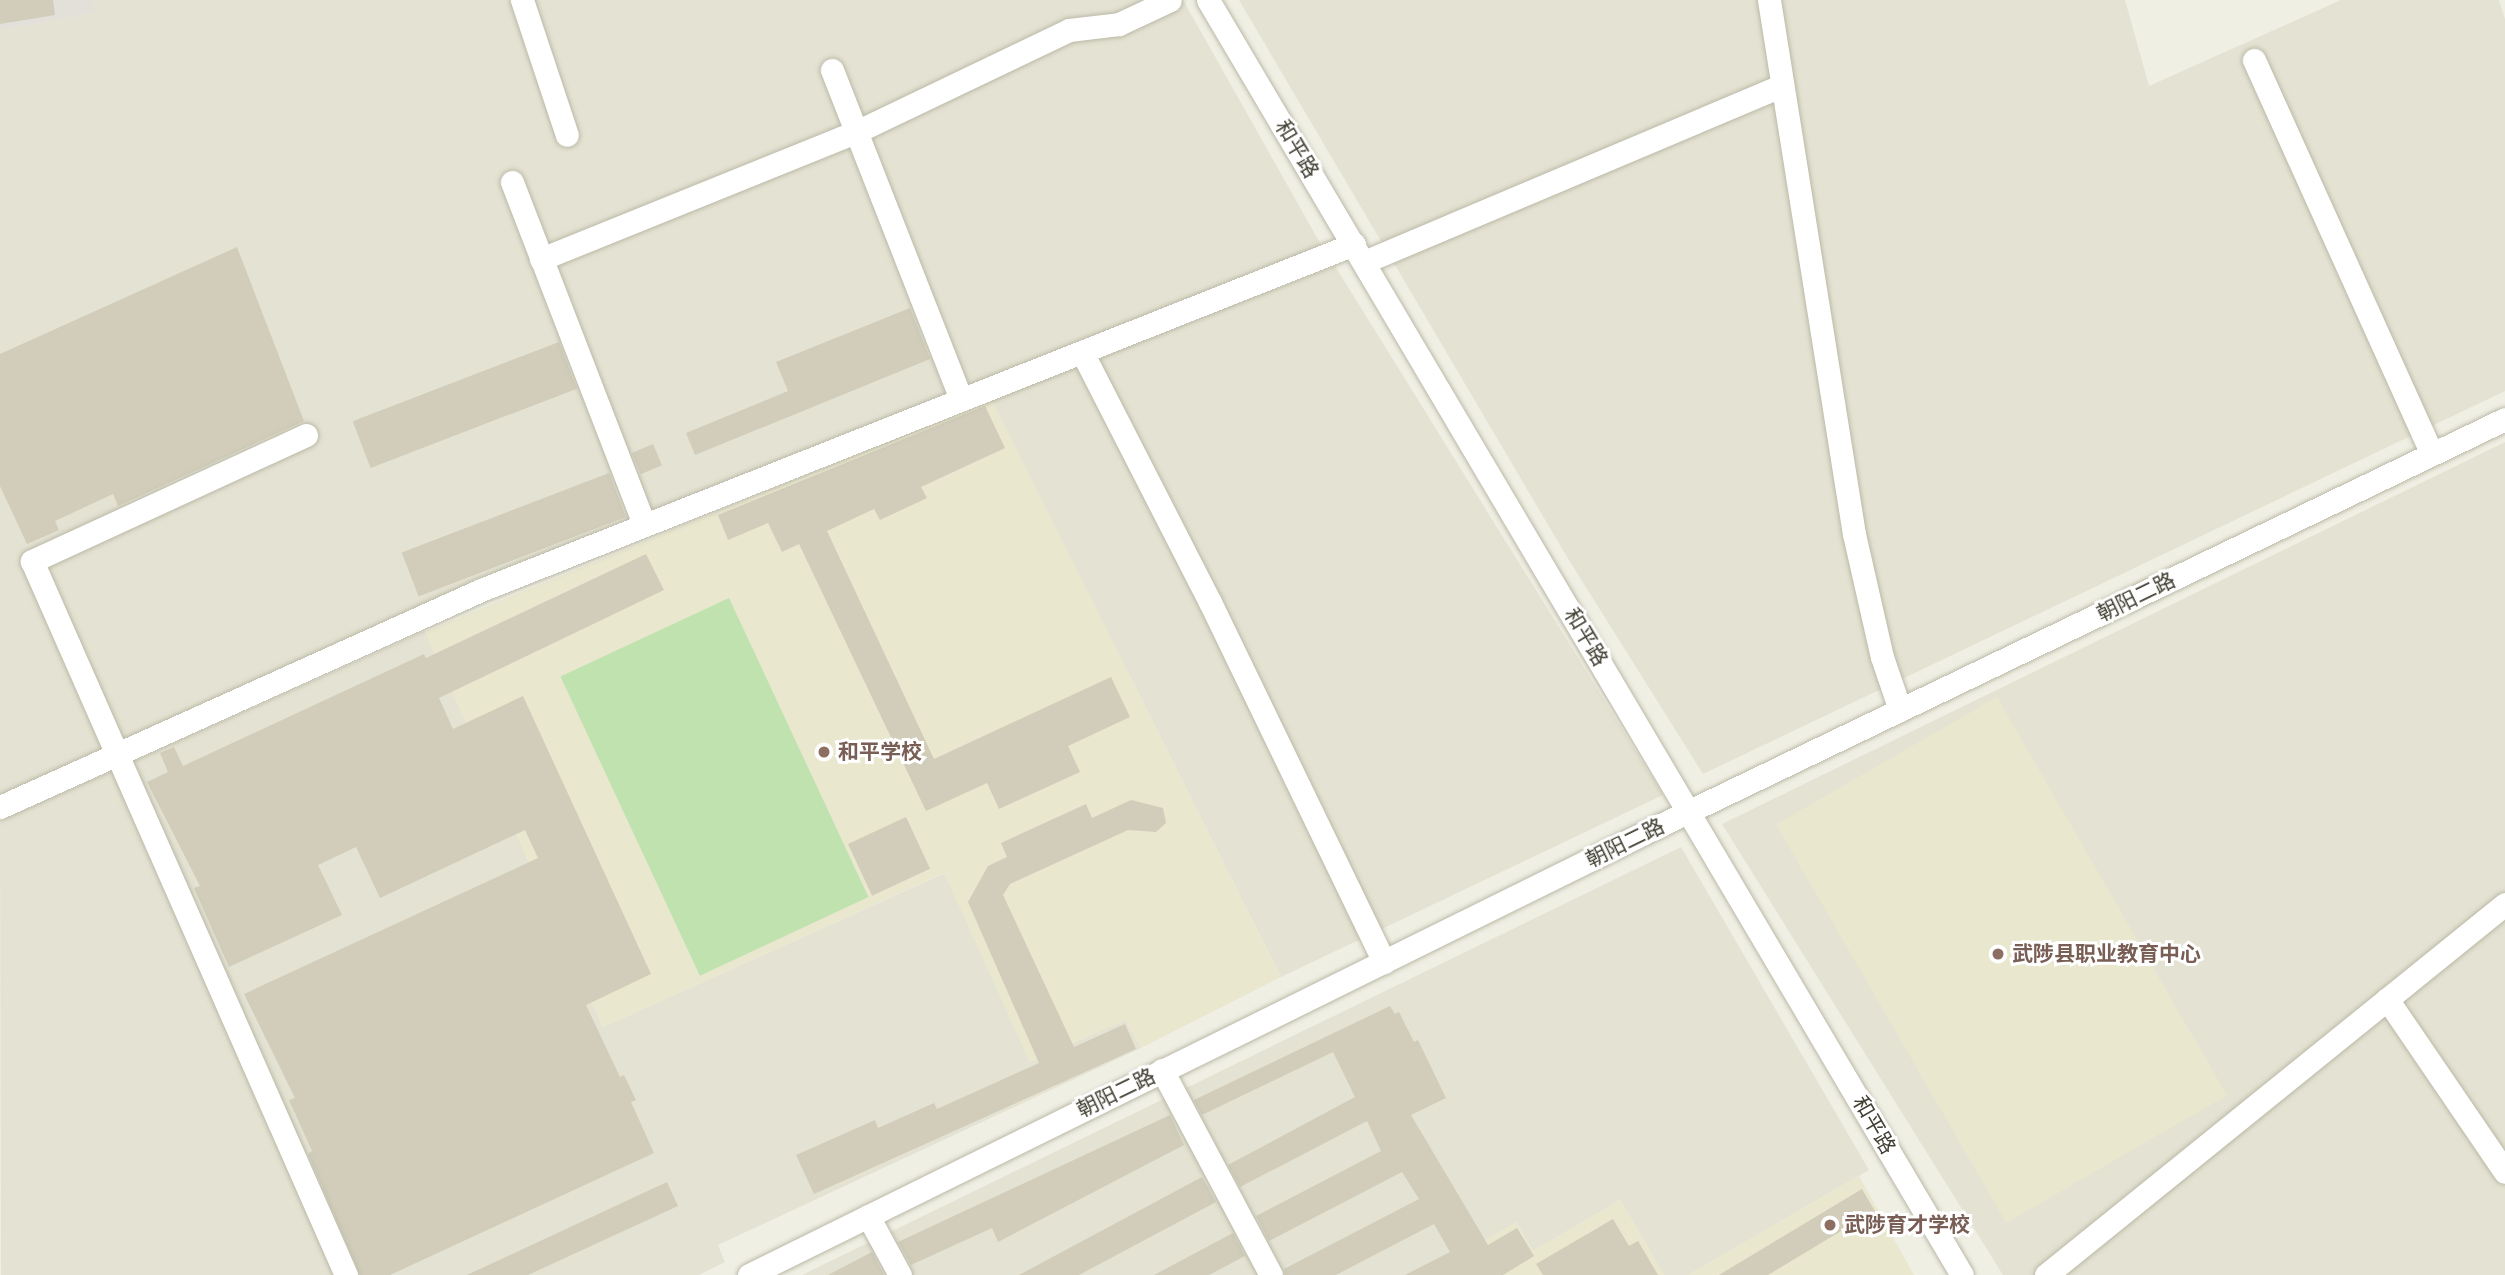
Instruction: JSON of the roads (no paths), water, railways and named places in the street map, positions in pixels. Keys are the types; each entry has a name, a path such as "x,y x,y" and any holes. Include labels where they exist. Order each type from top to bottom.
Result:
{"street":[{"path":"522,0 567,135"},
{"path":"541,259 856,132 1069,30 1119,24 1170,0"},
{"name":"和平路","path":"1208,0 1962,1275"},
{"path":"1769,0 1854,534 1882,657 1900,710"},
{"path":"2254,60 2432,454"},
{"path":"832,70 961,400"},
{"path":"0,807 481,590 1083,352 1359,253 1782,85"},
{"path":"512,182 645,524"},
{"path":"1083,352 1210,602 1384,962"},
{"name":"朝阳二路","path":"749,1275 1689,812 2505,419"},
{"path":"306,435 32,561 346,1275"},
{"path":"2046,1275 2505,904"},
{"path":"2387,999 2505,1172"},
{"path":"1162,1070 1271,1275"},
{"path":"869,1216 901,1275"}],"place":[{"name":"和平学校","path":"824,752"},
{"name":"武陟县职业教育中心","path":"1998,954"},
{"name":"武陟育才学校","path":"1830,1225"}]}
